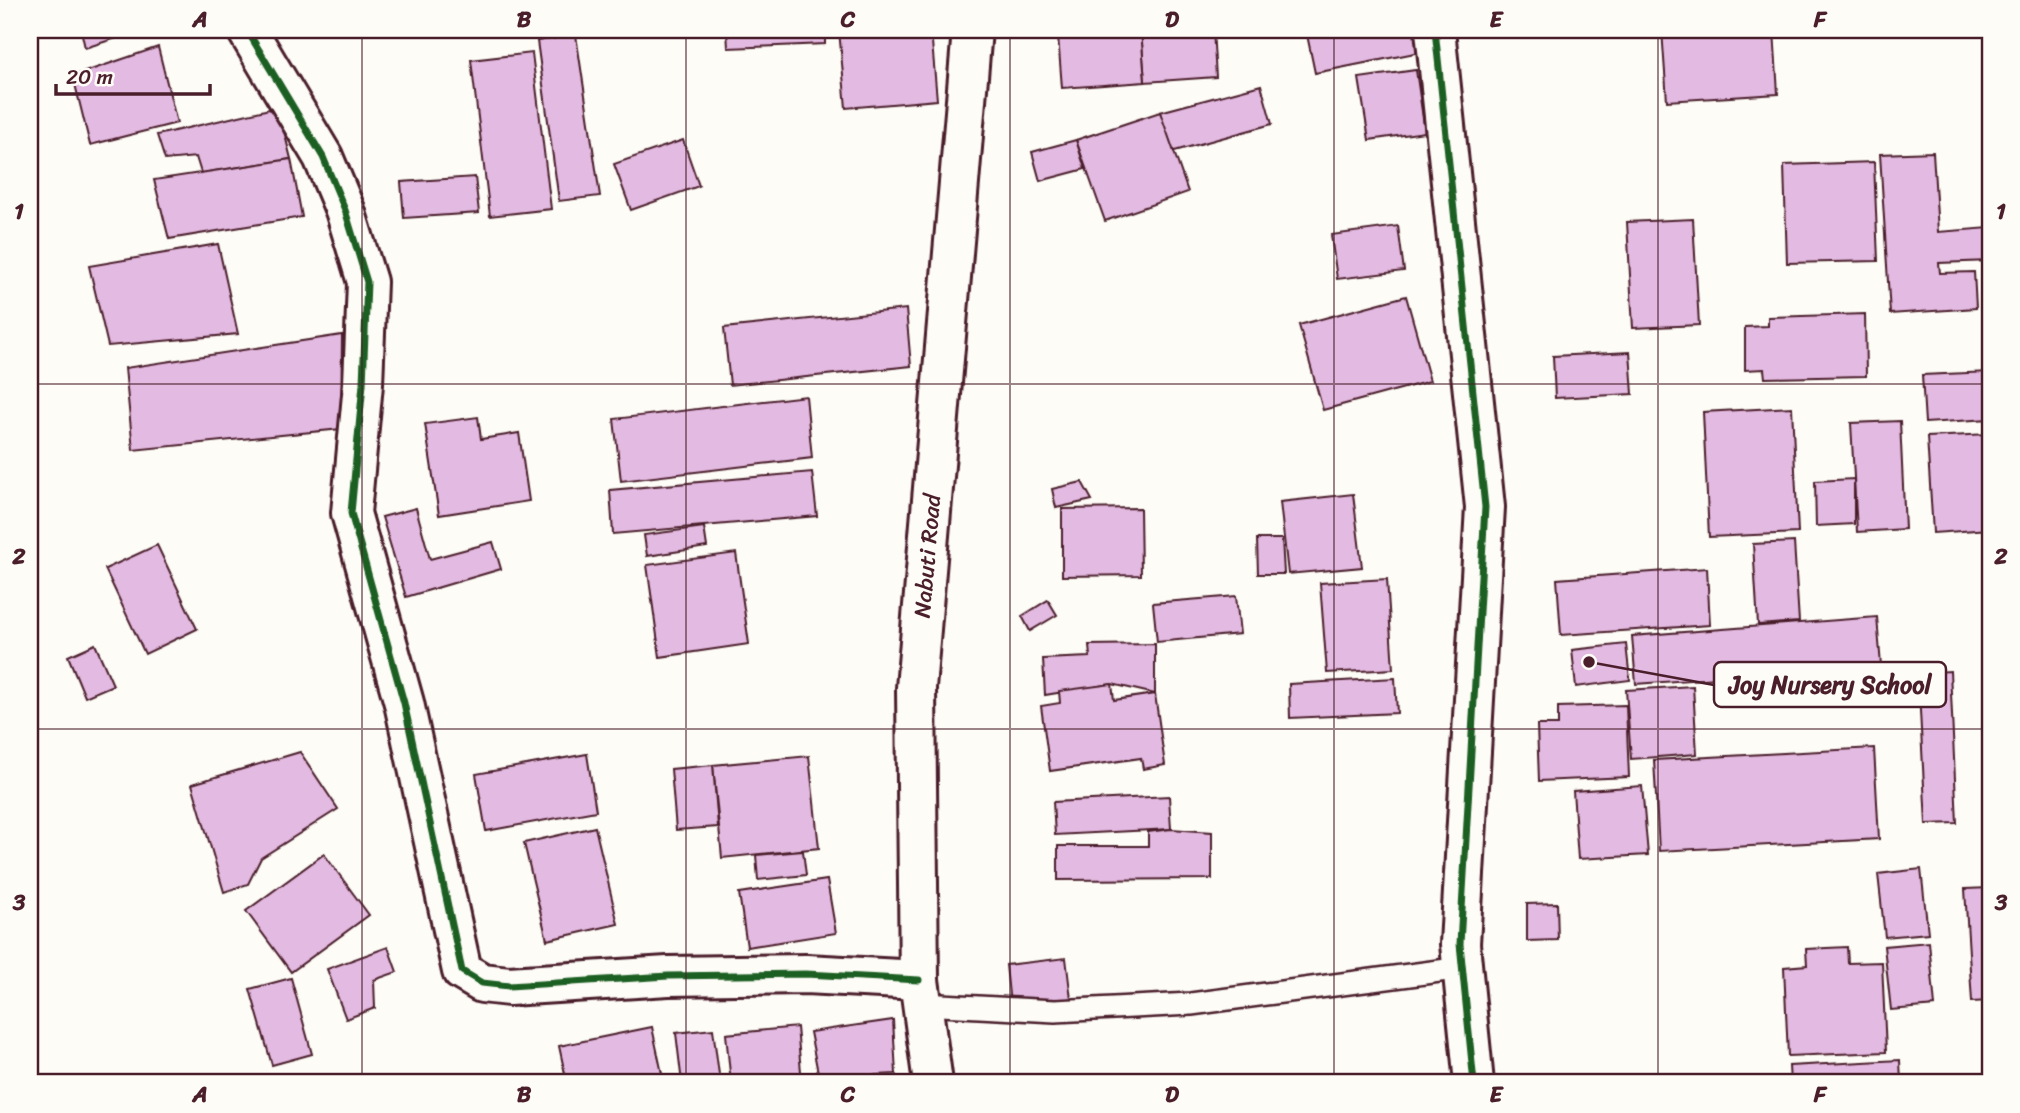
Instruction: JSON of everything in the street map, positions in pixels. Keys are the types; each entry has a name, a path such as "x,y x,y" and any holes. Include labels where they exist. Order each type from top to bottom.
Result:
{"street":[{"path":"247,30 323,157 367,282 363,384 351,513 404,703 462,971 482,983 509,986 668,976 806,974 921,992"},
{"name":"Nabuti Road","path":"933,1083 921,992 916,688 972,30"},
{"path":"1435,30 1485,507 1460,944 1474,1083"}],"lane":[{"path":"921,992 1055,1011 1191,1004 1462,968"}],"building":[{"path":"81,30 142,30 85,48"},
{"path":"727,30 825,30 825,44 728,48"},
{"path":"839,30 931,30 937,100 846,108"},
{"path":"1141,30 1213,30 1216,77 1145,82"},
{"path":"1141,30 1145,82 1062,88 1058,36"},
{"path":"1306,30 1431,30 1435,49 1315,73"},
{"path":"1662,30 1774,30 1778,94 1667,101"},
{"path":"576,35 600,196 559,201 537,41"},
{"path":"158,47 177,123 90,145 73,76"},
{"path":"532,53 551,209 490,216 471,60"},
{"path":"1416,70 1425,132 1369,140 1359,78"},
{"path":"1261,85 1272,124 1171,152 1160,112"},
{"path":"278,107 291,159 201,173 196,157 165,160 157,135"},
{"path":"1160,112 1188,192 1105,221 1076,140"},
{"path":"683,140 699,186 631,210 614,164"},
{"path":"1076,140 1085,169 1040,181 1032,152"},
{"path":"1933,152 1938,232 1990,228 1990,261 1939,263 1940,273 1974,272 1976,308 1890,314 1880,154"},
{"path":"291,159 302,217 169,239 154,180"},
{"path":"1874,162 1878,261 1787,263 1784,165"},
{"path":"475,177 479,213 404,218 401,182"},
{"path":"1693,219 1699,325 1633,328 1627,222"},
{"path":"1398,226 1404,271 1337,279 1331,235"},
{"path":"218,244 238,334 108,346 89,266"},
{"path":"1406,296 1430,381 1323,410 1299,325"},
{"path":"906,309 911,366 730,385 724,328"},
{"path":"1865,314 1866,376 1765,378 1764,369 1745,370 1745,327 1768,326 1768,317"},
{"path":"342,335 341,429 133,450 125,368"},
{"path":"1630,352 1633,394 1555,398 1553,356"},
{"path":"1990,372 1990,419 1925,423 1922,375"},
{"path":"806,396 812,458 621,481 614,419"},
{"path":"1792,407 1798,533 1709,537 1703,412"},
{"path":"478,417 481,439 519,433 529,501 439,515 425,424"},
{"path":"1900,421 1905,529 1857,532 1851,423"},
{"path":"1990,434 1990,529 1933,533 1927,437"},
{"path":"812,472 817,516 613,534 610,490"},
{"path":"1854,479 1854,524 1816,526 1815,481"},
{"path":"1082,482 1092,500 1056,508 1052,489"},
{"path":"1353,494 1362,567 1288,574 1280,502"},
{"path":"416,508 430,559 493,542 501,569 406,597 382,517"},
{"path":"1140,508 1141,575 1062,576 1062,509"},
{"path":"704,527 707,547 647,556 644,535"},
{"path":"1257,539 1282,539 1284,574 1258,574"},
{"path":"1794,542 1799,622 1758,625 1753,544"},
{"path":"157,545 197,629 145,654 105,569"},
{"path":"736,553 749,644 660,657 647,565"},
{"path":"1707,568 1710,625 1561,635 1557,579"},
{"path":"1387,579 1393,669 1327,673 1320,583"},
{"path":"1236,596 1240,634 1157,642 1153,603"},
{"path":"1048,600 1057,615 1030,631 1022,616"},
{"path":"1877,617 1881,666 1636,684 1632,636"},
{"path":"95,644 113,685 85,697 68,656"},
{"path":"1155,644 1155,694 1112,684 1045,695 1043,659 1090,657 1089,645"},
{"path":"1626,644 1630,680 1576,687 1572,650"},
{"path":"1950,671 1957,823 1926,824 1918,673"},
{"path":"1395,678 1397,713 1290,718 1289,684"},
{"path":"1112,684 1114,700 1155,694 1165,765 1143,769 1141,758 1050,771 1041,706 1060,703 1059,691"},
{"path":"1693,686 1697,754 1631,759 1626,690"},
{"path":"1626,705 1629,777 1539,781 1537,725 1558,725 1558,707"},
{"path":"1874,748 1879,839 1659,851 1654,760"},
{"path":"300,752 338,809 261,858 248,884 224,892 192,784"},
{"path":"587,754 596,811 486,831 476,774"},
{"path":"809,756 819,848 722,858 713,765"},
{"path":"713,765 718,827 676,830 671,769"},
{"path":"1642,786 1648,855 1578,859 1573,791"},
{"path":"1169,796 1171,829 1055,835 1053,802"},
{"path":"595,827 618,924 547,940 524,843"},
{"path":"1171,829 1212,832 1212,879 1058,880 1058,846 1148,846 1148,832"},
{"path":"803,851 806,875 758,880 756,855"},
{"path":"324,854 369,915 291,972 246,911"},
{"path":"1921,869 1928,933 1885,937 1878,874"},
{"path":"827,880 836,933 747,947 739,893"},
{"path":"1990,888 1990,1001 1972,1002 1965,889"},
{"path":"1557,903 1558,940 1527,941 1527,904"},
{"path":"1929,942 1935,1006 1891,1010 1884,946"},
{"path":"388,947 397,972 374,980 375,1008 346,1019 327,969"},
{"path":"1847,947 1848,963 1882,962 1886,1052 1788,1056 1784,967 1807,965 1806,949"},
{"path":"1066,958 1071,999 1010,1005 1006,965"},
{"path":"291,978 312,1054 272,1065 250,989"},
{"path":"893,1020 896,1074 819,1078 810,1032"},
{"path":"652,1027 664,1083 567,1083 559,1046"},
{"path":"797,1027 802,1083 731,1083 726,1034"},
{"path":"713,1029 720,1082 682,1083 676,1033"},
{"path":"1900,1060 1901,1083 1790,1083 1789,1066"}],"cycle path":[{"path":"247,30 323,157 345,210 367,282 363,384 351,513 404,703 462,971 482,983 509,986 668,976 806,974 919,980"},
{"path":"1435,30 1485,507 1460,944 1474,1083"}],"place":[{"name":"Joy Nursery School","path":"1589,662"}]}
